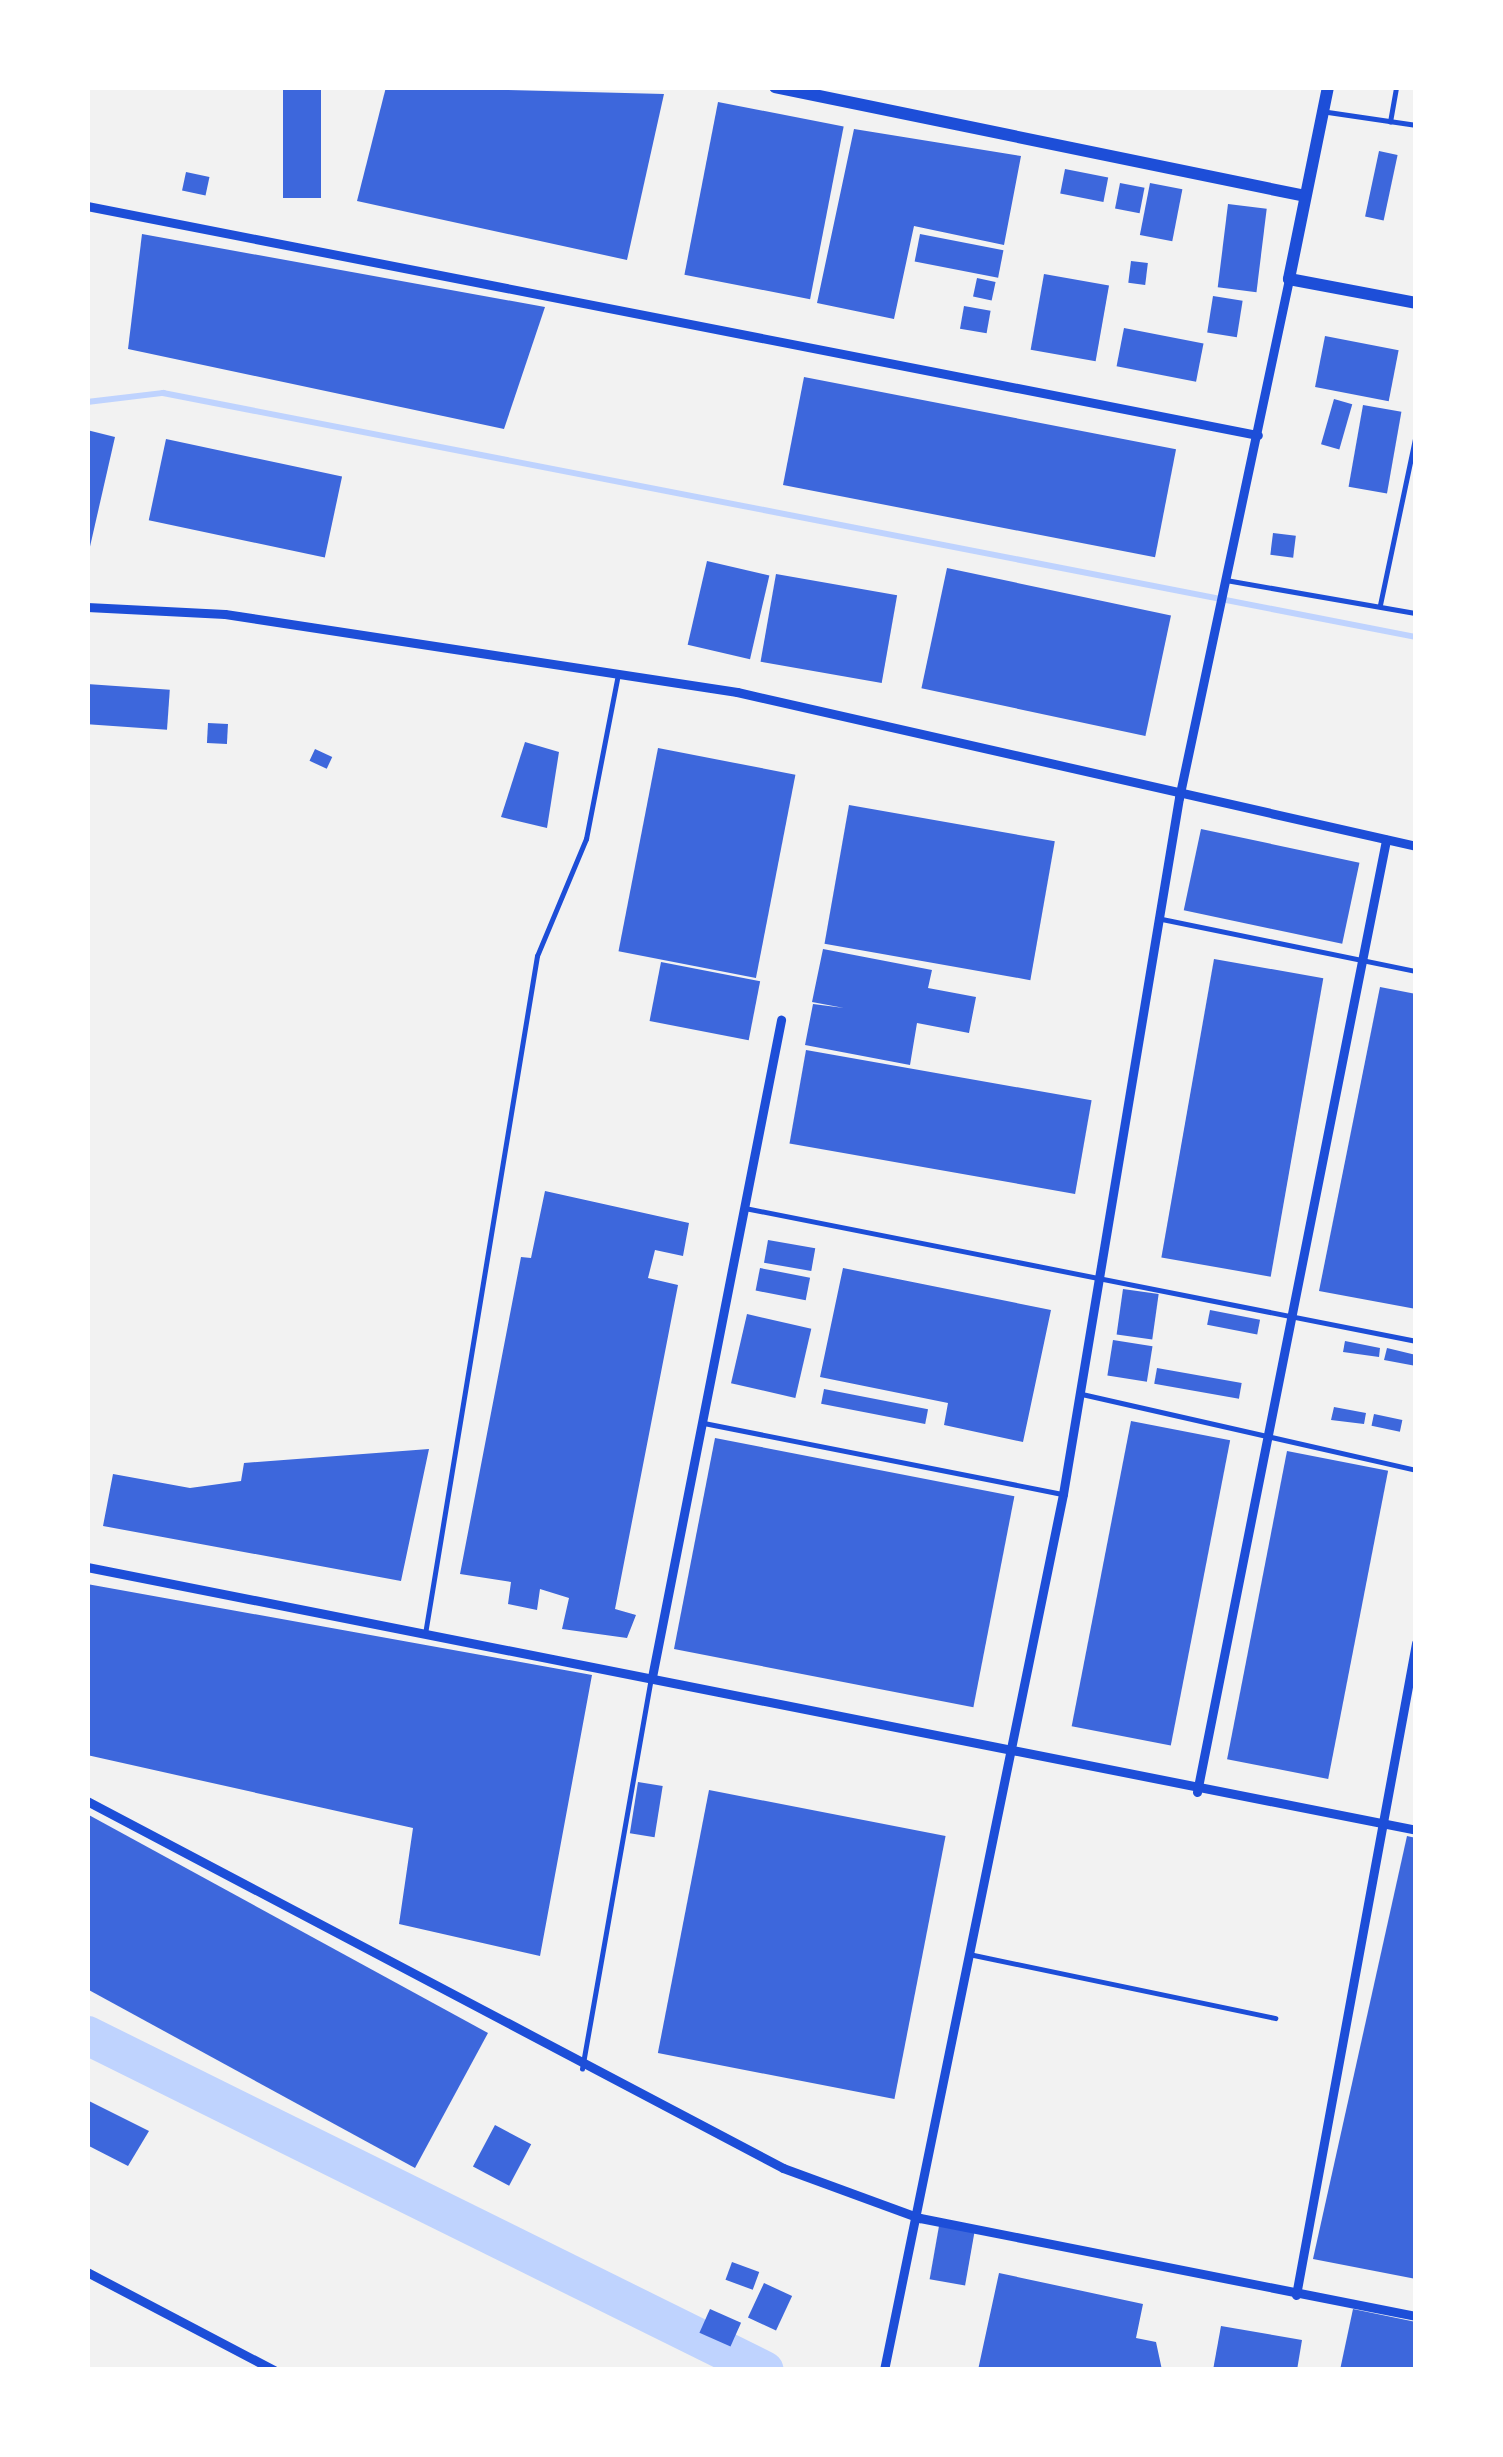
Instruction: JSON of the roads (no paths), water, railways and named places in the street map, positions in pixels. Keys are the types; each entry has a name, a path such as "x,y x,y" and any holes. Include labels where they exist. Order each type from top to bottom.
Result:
{"street":[{"path":"775,87 1305,196"},
{"path":"884,2370 920,2218 1007,1749 1063,1493 1179,798 1328,87"},
{"path":"87,206 1258,435"},
{"path":"1289,279 1416,303"},
{"path":"87,607 224,614 618,674 1179,798 1416,845"},
{"path":"1197,1792 1386,840"},
{"path":"652,1677 781,1020"},
{"path":"87,1567 652,1677 1197,1792 1416,1830"},
{"path":"1296,2295 1379,1823 1416,1643"},
{"path":"87,1802 582,2069 783,2168 920,2218 1416,2316"},
{"path":"87,2272 274,2370"}],"lane":[{"path":"1390,122 1396,87"},
{"path":"1323,111 1416,125"},
{"path":"1379,607 1416,434"},
{"path":"1224,586 1416,613"},
{"path":"424,1634 537,956 586,839 618,674"},
{"path":"1162,920 1416,971"},
{"path":"744,1208 1416,1341"},
{"path":"1081,1394 1416,1471"},
{"path":"699,1422 1063,1493"},
{"path":"582,2069 652,1677"},
{"path":"968,1954 1275,2018"}],"waterway":[{"path":"87,402 163,393 1416,637"},
{"path":"87,2035 764,2370"}]}
